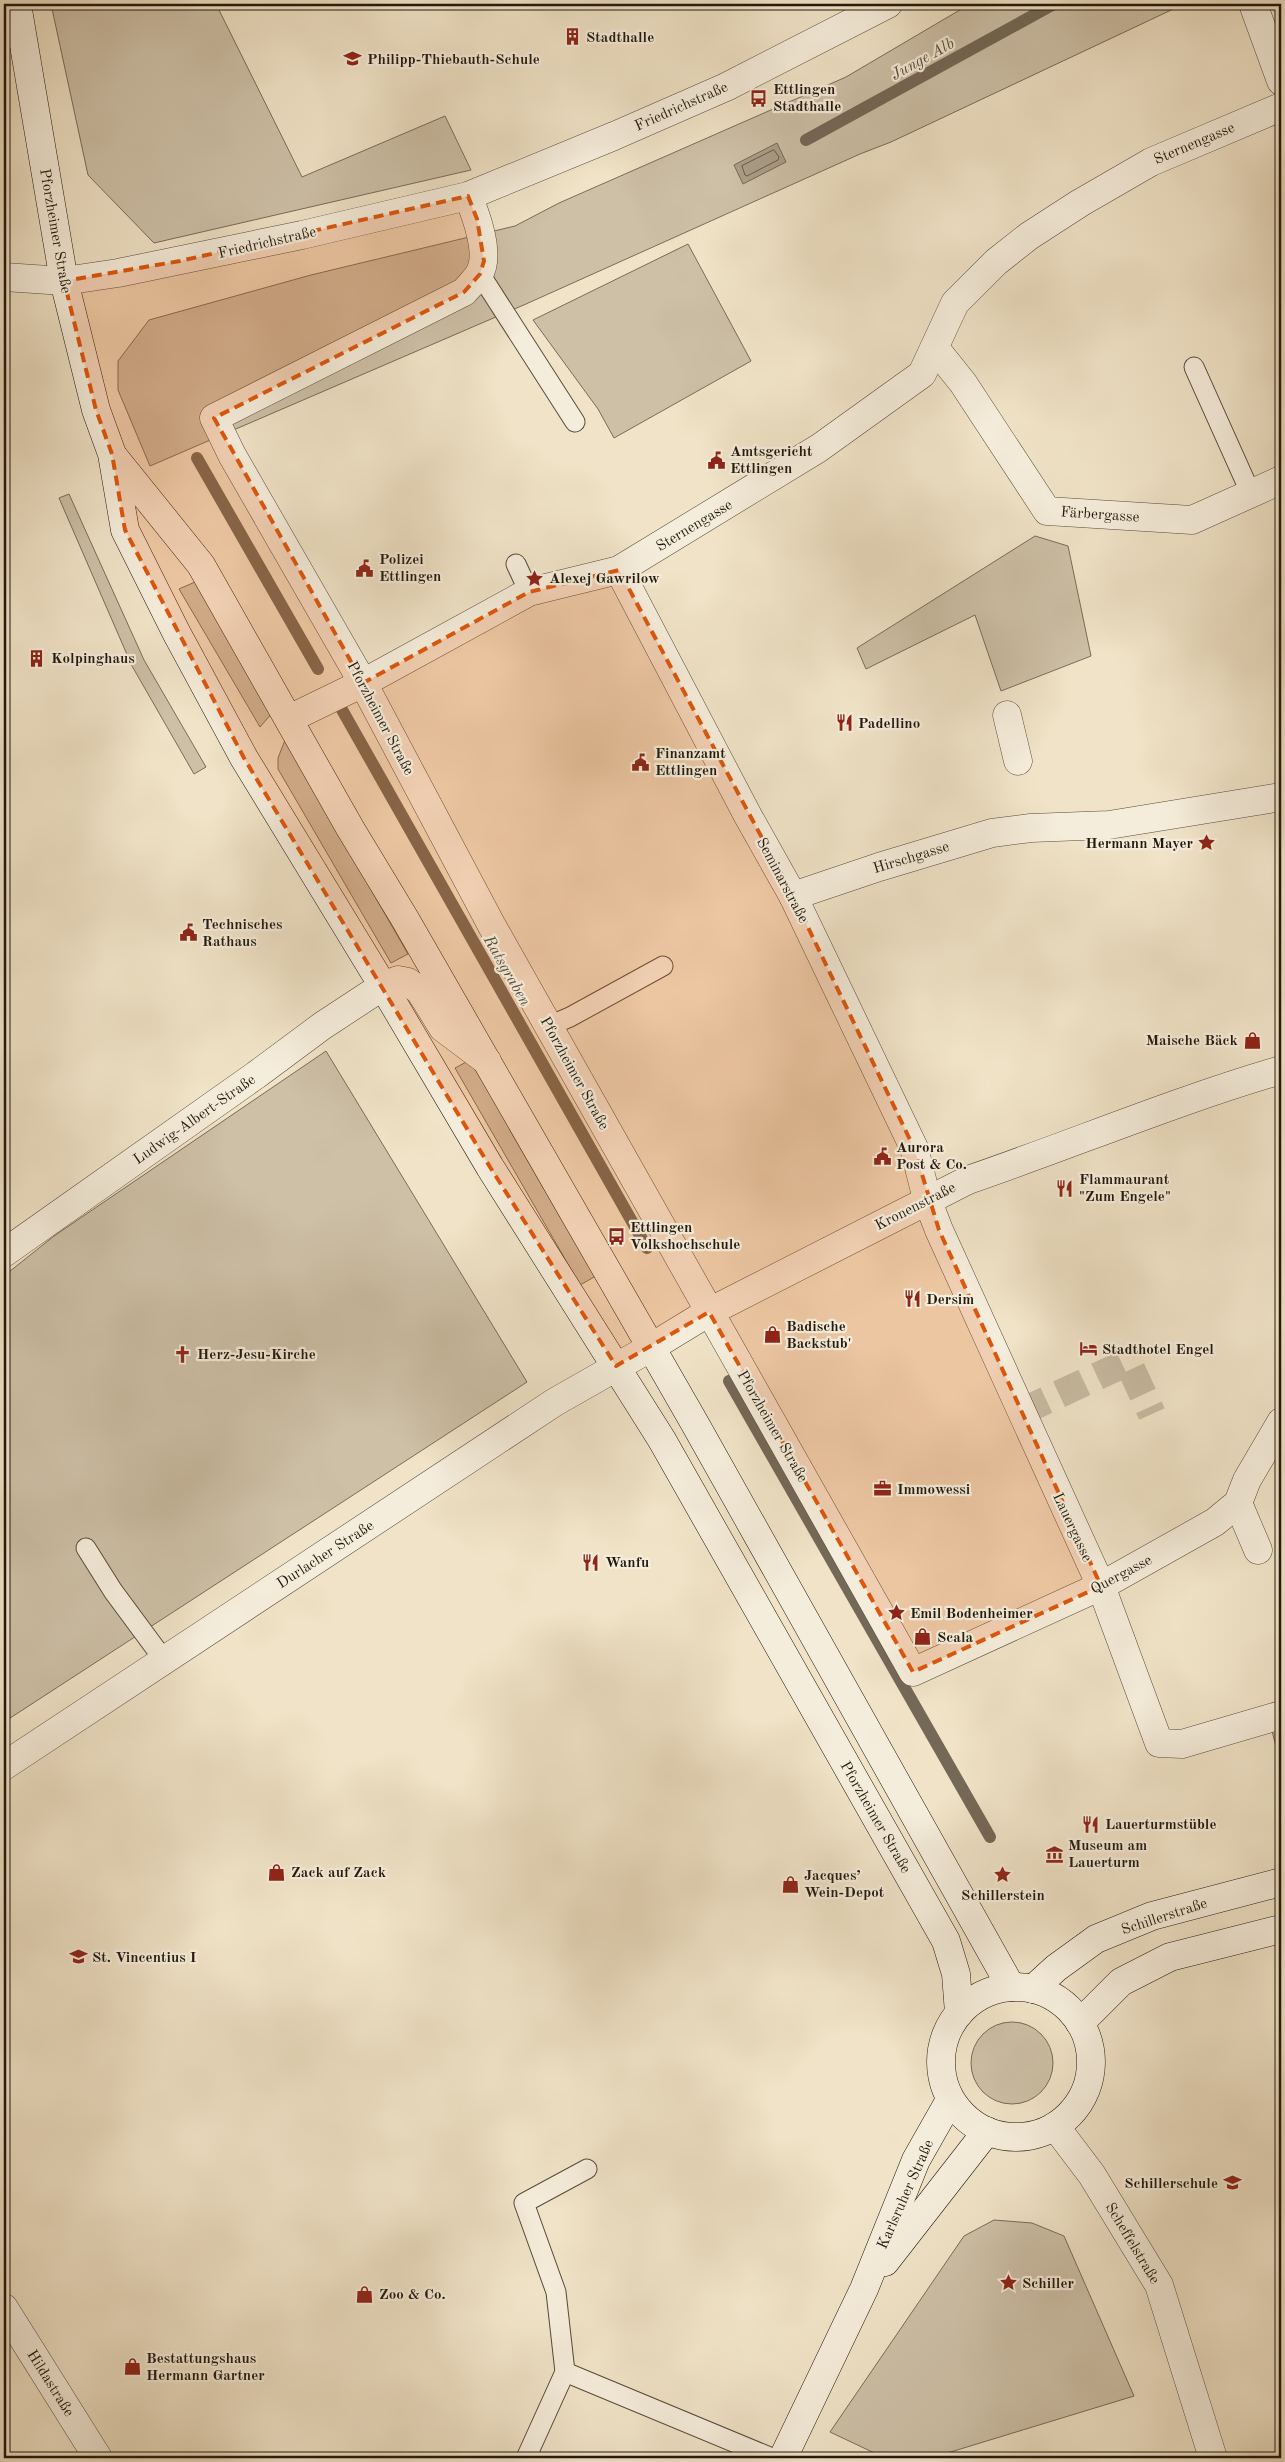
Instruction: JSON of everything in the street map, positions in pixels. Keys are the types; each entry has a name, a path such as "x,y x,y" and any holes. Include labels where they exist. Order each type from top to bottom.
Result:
{"street":[{"name":"Pforzheimer Straße","path":"17,4 64,281 91,393 112,454 125,530 176,632 244,758 383,986 490,1167 662,1440 946,1941 956,1974 959,2013"},
{"name":"Friedrichstraße","path":"4,277 64,281 180,261 468,196 614,136 726,86 888,4"},
{"path":"1253,4 1281,82"},
{"name":"Sternengasse","path":"289,719 363,683 529,592 619,570 819,448 922,374 955,303 996,262 1024,228 1105,177 1150,162 1281,106"},
{"path":"468,196 477,219 484,261 480,274"},
{"name":"Pforzheimer Straße","path":"480,274 464,292 214,418 232,455 363,683 492,926 913,1672"},
{"name":"Färbergasse","path":"935,348 963,383 1047,511 1192,520 1281,480"},
{"name":"Pforzheimer Straße","path":"112,454 205,562 350,828 410,916 487,1061 650,1348 1022,1988"},
{"name":"Seminarstraße","path":"619,570 748,816 793,896 914,1148 927,1199"},
{"path":"1007,715 1018,762"},
{"name":"Hirschgasse","path":"793,896 1030,820 1109,825 1274,792"},
{"name":"Pforzheimer Straße","path":"383,986 398,980 408,982 420,991 443,1028 487,1061"},
{"name":"Ludwig-Albert-Straße","path":"4,1253 256,1075 322,1026 383,986"},
{"name":"Kronenstraße","path":"650,1348 709,1312 927,1199 968,1180 1080,1141 1208,1092 1281,1070"},
{"name":"Lauergasse","path":"927,1199 1021,1412 1101,1586 1159,1743 1182,1744 1281,1715"},
{"name":"Durlacher Straße","path":"4,1766 555,1402 650,1348"},
{"path":"1258,1550 1238,1504 1247,1480 1281,1422"},
{"name":"Quergasse","path":"913,1672 1101,1586 1215,1522 1238,1504"},
{"name":"Schillerstraße","path":"1022,1988 1056,1968 1096,1939 1152,1916 1281,1882"},
{"path":"1080,2023 1121,1982 1170,1957 1281,1929"},
{"path":"1022,1988 1060,2001 1080,2023 1088,2040 1091,2059 1090,2077 1084,2095 1073,2111 1055,2126 1034,2135 1010,2136 987,2131 967,2118 950,2100 942,2073 942,2055 945,2038 959,2013 984,1994 1022,1988"},
{"name":"Karlsruher Straße","path":"783,2458 864,2289 916,2160 950,2100"},
{"name":"Scheffelstraße","path":"1055,2126 1092,2175 1159,2285 1213,2458"},
{"name":"Karlsruher Straße","path":"864,2289 987,2131"},
{"name":"Hildastraße","path":"4,2308 98,2458"}],"lane":[{"path":"480,274 575,422"},
{"path":"1194,367 1251,494"},
{"path":"516,564 529,592"},
{"path":"549,1026 570,1017 663,966"},
{"path":"86,1548 113,1592 164,1660"},
{"path":"526,2458 564,2372 556,2292 524,2203 587,2169"},
{"path":"564,2372 772,2458"}],"highlighted area":[{"path":"468,196 477,219 484,261 480,274 464,292 214,418 363,683 529,592 619,570 793,896 914,1148 939,1230 1101,1586 913,1672 709,1312 616,1366 490,1167 244,758 125,530 112,454 96,410 64,281 180,261"}],"shaded area":[{"path":"51,4 216,4 302,177 445,116 471,170 154,243 88,175"},
{"path":"970,4 1184,4 891,142 860,154 526,304 150,466 118,390 118,361 149,320 311,275 515,226 559,203 846,77"},
{"path":"688,244 751,361 614,438 598,409 533,320"},
{"path":"69,494 144,660 206,767 194,774 132,666 59,498"},
{"path":"1035,536 1068,546 1091,656 1001,691 975,615 866,669 857,648"},
{"path":"195,582 273,712 260,727 179,589"},
{"path":"285,740 408,954 391,963 278,769 278,758"},
{"path":"326,1051 527,1382 4,1722 4,1276 54,1236"},
{"path":"470,1060 596,1276 580,1285 455,1068"},
{"path":"1281,1728 1281,1766 1272,1731"},
{"path":"1012,2022 1028,2025 1041,2034 1050,2047 1053,2063 1050,2079 1041,2092 1028,2101 1012,2104 996,2101 983,2092 974,2079 971,2063 974,2047 983,2034 996,2025"},
{"path":"994,2220 1032,2223 1064,2236 1134,2396 931,2458 885,2458 830,2432 964,2236"}],"water":[{"path":"777,143 786,162 743,184 734,165"}],"waterway":[{"name":"Junge Alb","path":"806,140 1054,4"},
{"path":"197,458 318,669"},
{"name":"Ratsgraben","path":"341,708 647,1248"},
{"path":"729,1381 990,1837"}],"tunnel":[{"path":"1021,1412 1128,1362 1152,1414"}],"place":[{"name":"Stadthalle","path":"572,37"},
{"name":"Philipp-Thiebauth-Schule","path":"353,59"},
{"name":"Ettlingen Stadthalle","path":"759,98"},
{"name":"Amtsgericht Ettlingen","path":"716,460"},
{"name":"Polizei Ettlingen","path":"365,568"},
{"name":"Alexej Gawrilow","path":"535,578"},
{"name":"Kolpinghaus","path":"37,658"},
{"name":"Padellino","path":"844,723"},
{"name":"Finanzamt Ettlingen","path":"641,762"},
{"name":"Hermann Mayer","path":"1207,843"},
{"name":"Technisches Rathaus","path":"188,933"},
{"name":"Maische Bäck","path":"1252,1040"},
{"name":"Aurora Post & Co.","path":"882,1156"},
{"name":"Flammaurant \"Zum Engele\"","path":"1065,1188"},
{"name":"Ettlingen Volkshochschule","path":"616,1236"},
{"name":"Dersim","path":"912,1299"},
{"name":"Badische Backstub'","path":"772,1335"},
{"name":"Stadthotel Engel","path":"1088,1349"},
{"name":"Herz-Jesu-Kirche","path":"183,1354"},
{"name":"Immowessi","path":"883,1489"},
{"name":"Wanfu","path":"591,1562"},
{"name":"Emil Bodenheimer","path":"896,1613"},
{"name":"Scala","path":"923,1637"},
{"name":"Lauerturmstüble","path":"1091,1824"},
{"name":"Museum am Lauerturm","path":"1054,1854"},
{"name":"Zack auf Zack","path":"277,1872"},
{"name":"Schillerstein","path":"1003,1874"},
{"name":"Jacques’ Wein-Depot","path":"790,1884"},
{"name":"St. Vincentius I","path":"78,1957"},
{"name":"Schillerschule","path":"1232,2183"},
{"name":"Schiller","path":"1008,2283"},
{"name":"Zoo & Co.","path":"365,2294"},
{"name":"Bestattungshaus Hermann Gartner","path":"132,2367"}]}
